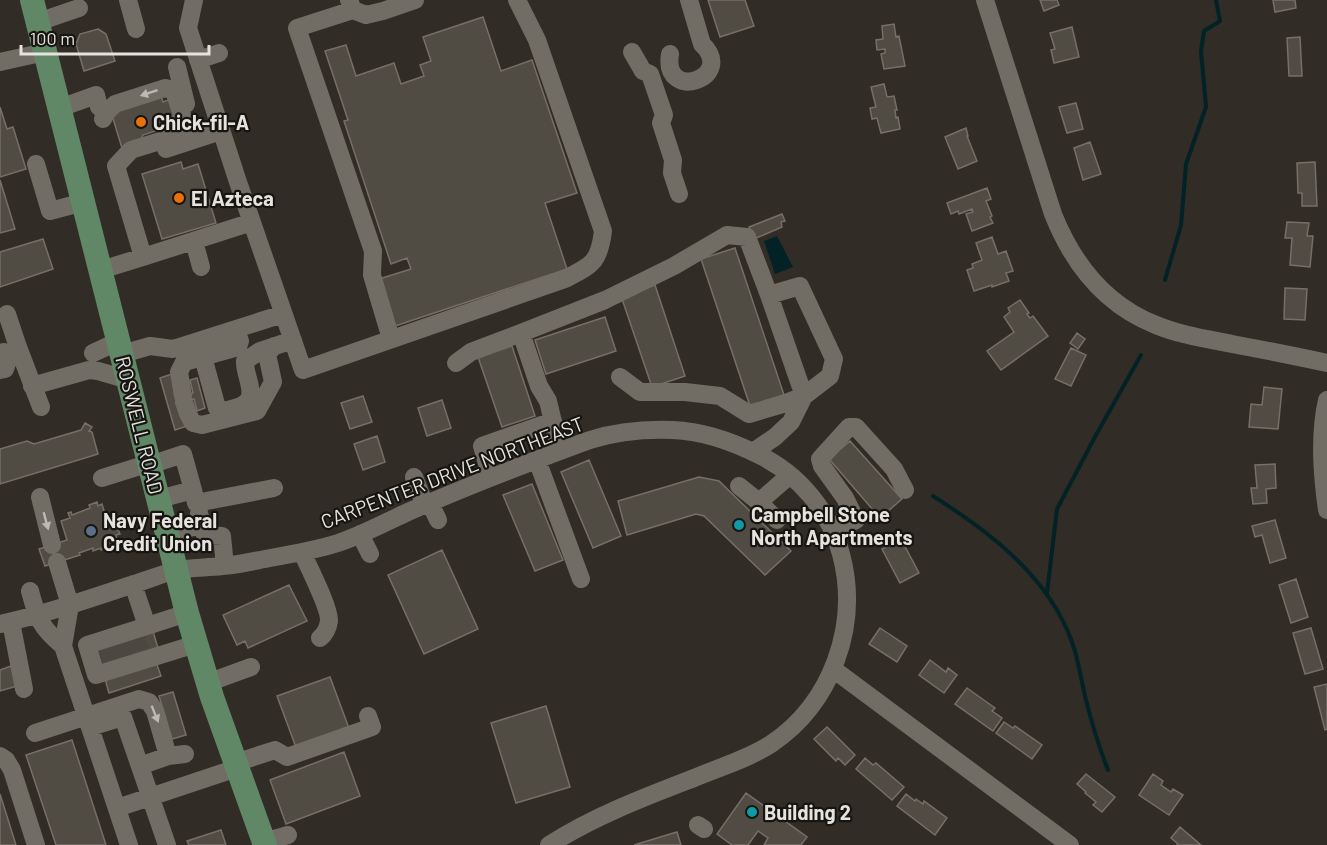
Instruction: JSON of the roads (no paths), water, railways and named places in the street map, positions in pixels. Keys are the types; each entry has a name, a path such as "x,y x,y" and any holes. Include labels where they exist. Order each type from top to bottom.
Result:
{"main road":[{"name":"ROSWELL ROAD","path":"35,11 187,613 207,683 265,844"}],"street":[{"path":"128,0 136,29"},
{"path":"194,0 188,28 303,370 565,279 590,266 601,250 603,231 537,40 517,0"},
{"path":"391,339 372,275 373,251 297,28 351,5 366,15 415,0"},
{"path":"670,54 669,61 673,75 686,82 700,80 709,69 710,55 702,44 689,0"},
{"path":"985,0 1053,214 1071,254 1088,277 1131,313 1156,325 1186,335 1327,363"},
{"path":"35,11 79,8"},
{"path":"4,64 45,52"},
{"path":"632,52 642,71 650,74 664,115 661,123 674,160 672,173 679,194"},
{"path":"198,60 219,53"},
{"path":"177,67 190,122 189,141"},
{"path":"60,108 99,107 106,113 115,104 165,88 172,90 182,115 181,130 176,136 131,150 116,166"},
{"path":"116,166 221,130"},
{"path":"36,164 50,211 84,202"},
{"path":"116,166 143,258"},
{"path":"101,270 252,222"},
{"path":"456,363 471,352 605,300 674,266 727,235 747,237 804,396 791,422 775,437 753,452"},
{"path":"194,241 201,267"},
{"path":"620,377 640,392 685,392 720,396 749,414 804,396 830,376 834,359 800,286 769,295"},
{"path":"7,314 41,407"},
{"path":"93,353 150,346 173,350 283,314"},
{"path":"236,329 241,354 251,389 250,399 245,405 226,415 202,425 193,423 188,414 178,372 183,362 203,357 241,354 260,351 293,340"},
{"path":"521,333 539,386 548,401 561,451"},
{"path":"203,357 216,408 219,411 226,415 257,411 273,382 267,354 274,346"},
{"path":"0,370 5,369 7,363 4,352"},
{"path":"33,386 89,370 129,380"},
{"path":"1327,400 1322,444 1327,510"},
{"path":"492,477 482,446 553,421"},
{"path":"832,531 856,520 845,498 822,466 820,459 849,427 856,427 879,452 894,469 905,490"},
{"name":"CARPENTER DRIVE NORTHEAST","path":"6,623 177,570 225,566 340,543 466,486 592,439 633,431 674,430 721,440 753,452 779,466 814,501 832,531 845,567 848,607 846,627 833,669 822,689 805,713 769,745 630,804 549,845"},
{"path":"102,478 183,454 205,536 222,536 225,566"},
{"path":"537,460 580,579"},
{"path":"759,502 790,475"},
{"path":"414,477 427,504 438,520"},
{"path":"739,486 777,520"},
{"path":"159,499 274,488"},
{"path":"40,497 70,604 63,646 129,845"},
{"path":"167,533 202,525"},
{"path":"360,534 370,554"},
{"path":"302,552 327,609 329,620 325,634 320,638"},
{"path":"127,634 133,584"},
{"path":"30,591 36,615 50,636 63,646"},
{"path":"187,613 87,645 96,675 126,662 196,644"},
{"path":"6,623 8,654 24,689"},
{"path":"127,634 167,652"},
{"path":"207,683 250,667"},
{"path":"833,669 1070,845"},
{"path":"88,722 139,699 149,702 177,755 140,766"},
{"path":"117,808 275,750 287,757 372,727 368,716"},
{"path":"35,733 123,717 168,845"},
{"path":"0,756 6,760 12,770 36,845"},
{"path":"265,844 288,835"}],"water":[{"path":"777,236 793,267 775,274 764,241"}],"waterway":[{"path":"1165,280 1181,225 1186,164 1206,107 1201,51 1204,31 1220,21 1216,0"},
{"path":"1047,593 1057,509 1141,355"},
{"path":"933,496 996,541 1033,577 1049,597 1072,642 1091,718 1108,770"}],"tunnel":[{"path":"135,633 141,654"},
{"path":"119,639 125,659"},
{"path":"102,644 109,664"}],"place":[{"name":"Chick-fil-A","path":"141,122"},
{"name":"El Azteca","path":"179,198"},
{"name":"Campbell Stone North Apartments","path":"739,525"},
{"name":"Navy Federal Credit Union","path":"91,531"},
{"name":"Building 2","path":"752,812"}]}
